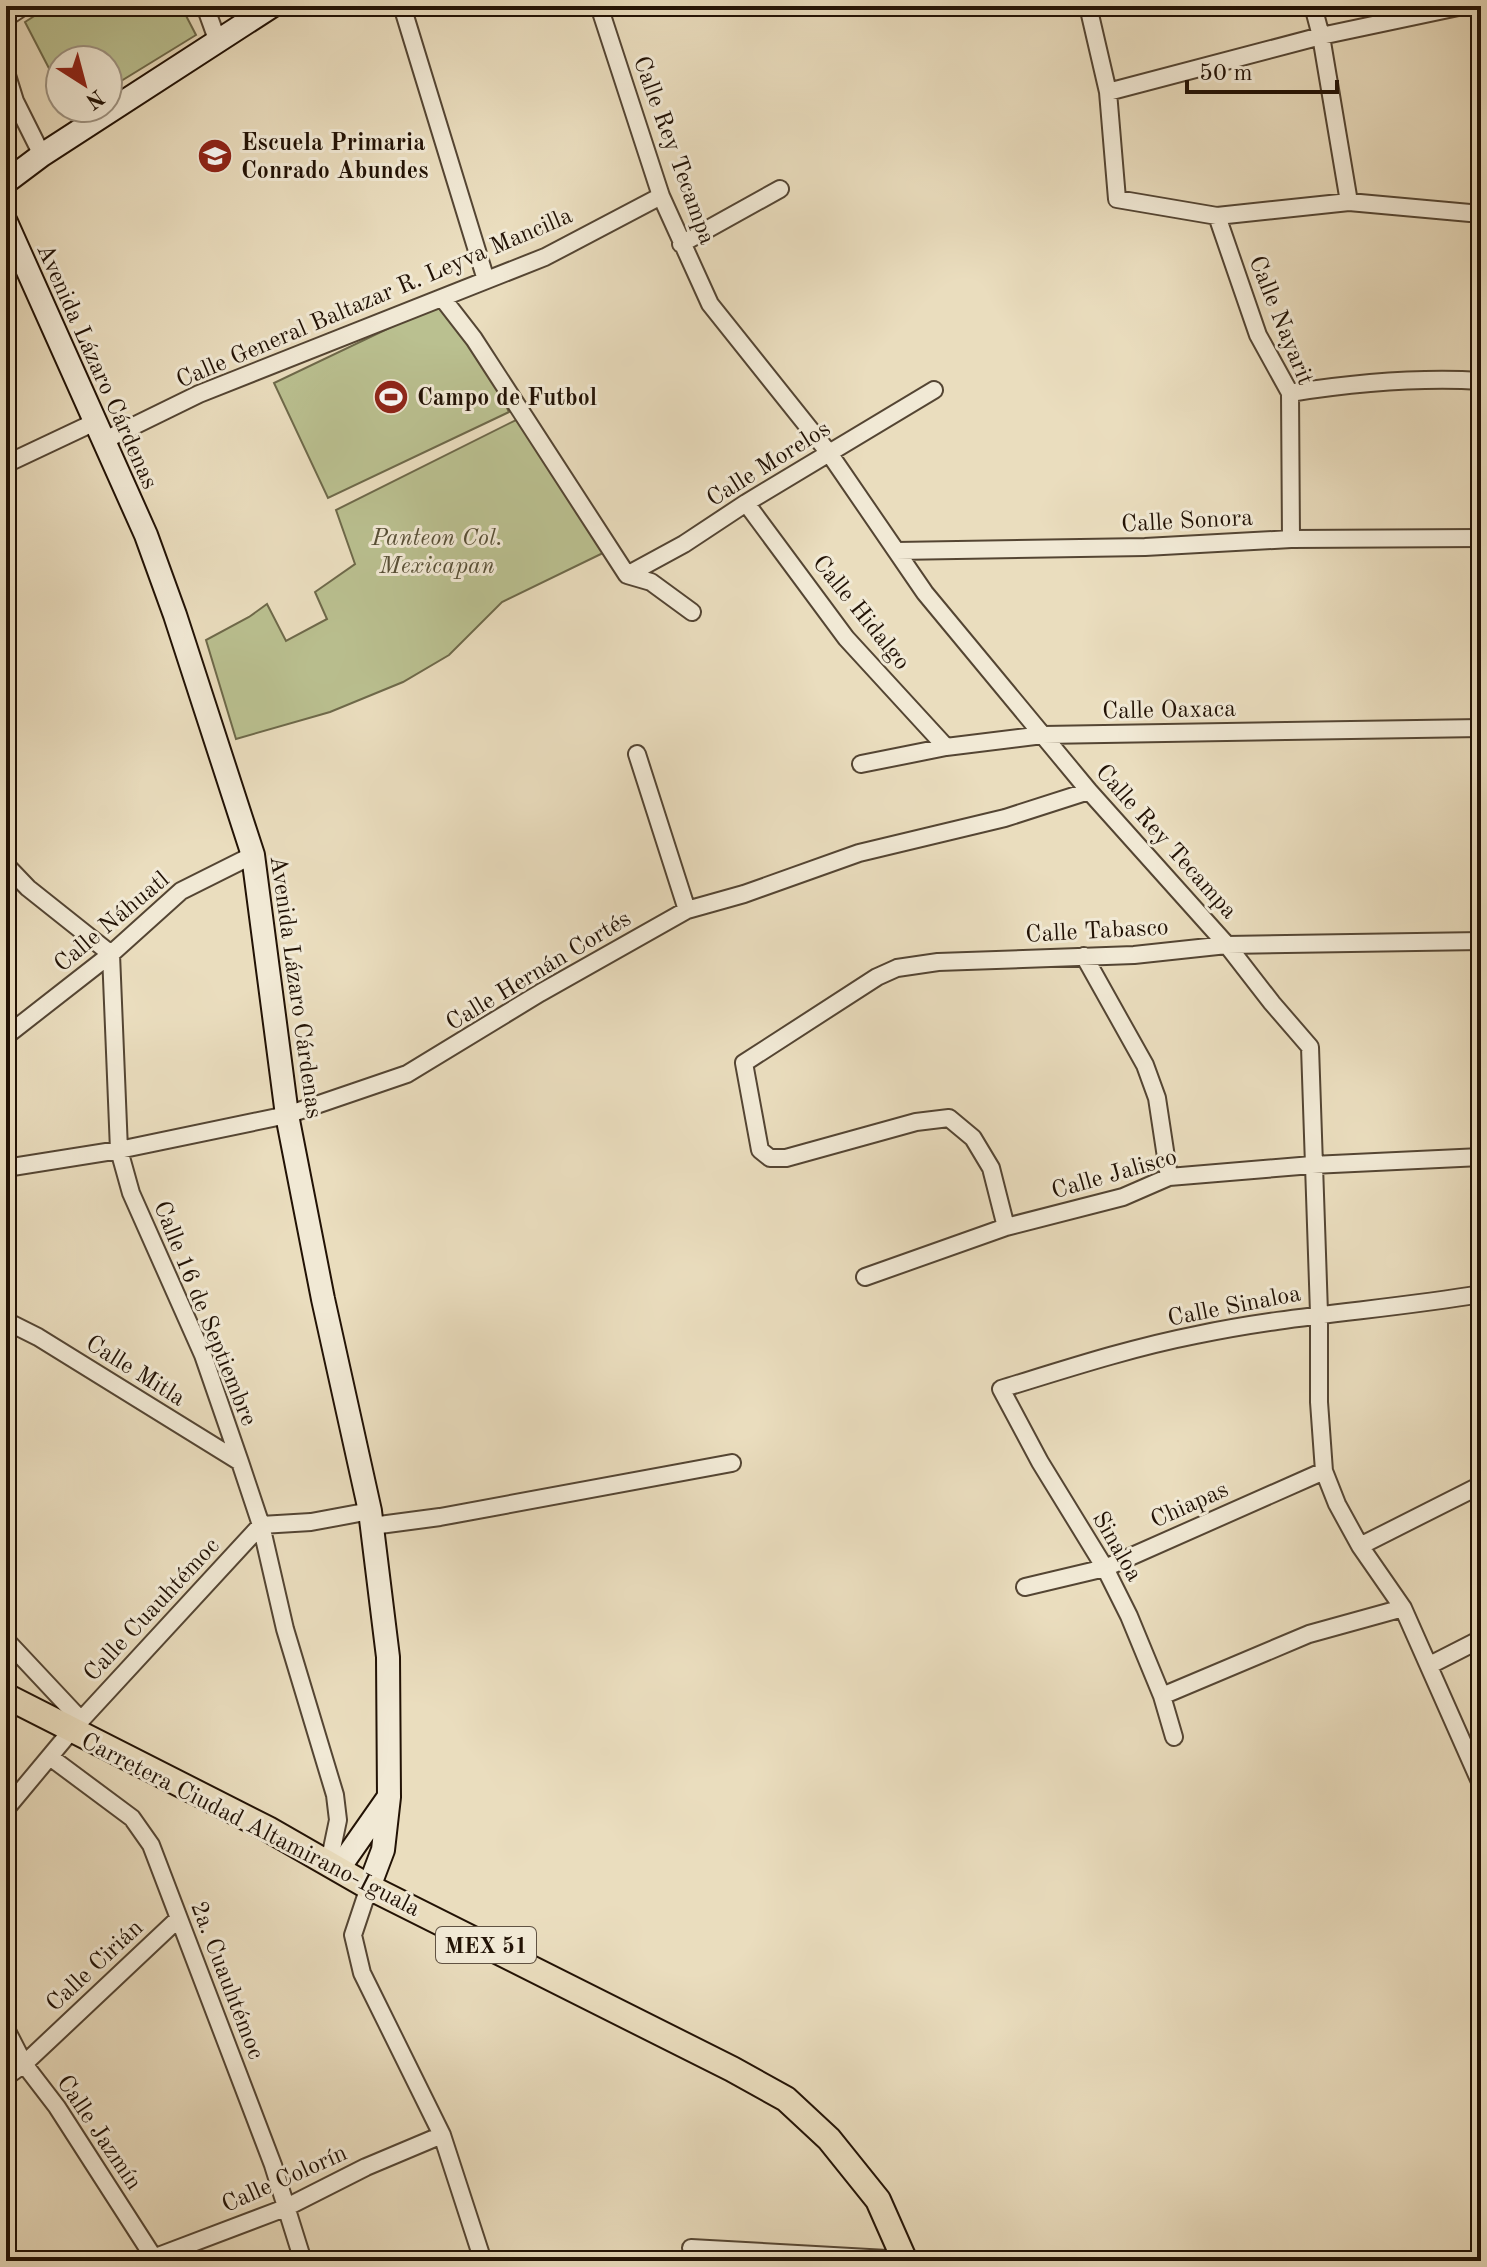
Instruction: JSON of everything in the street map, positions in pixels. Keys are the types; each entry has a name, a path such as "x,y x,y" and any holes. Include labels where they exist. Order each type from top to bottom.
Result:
{"main road":[{"path":"6,182 42,155 272,6"},
{"name":"Avenida Lázaro Cárdenas","path":"6,222 146,535 253,855 287,1115 371,1519 388,1657 389,1797 383,1850 369,1887"},
{"name":"Carretera Ciudad Altamirano-Iguala","path":"6,1696 76,1726 369,1887 786,2099 829,2139 878,2200 905,2261"},
{"path":"334,1866 389,1797"}],"street":[{"path":"6,18 24,6"},
{"path":"205,6 218,42"},
{"path":"402,6 486,280"},
{"name":"Calle Rey Tecampa","path":"599,6 661,196 710,304 829,453 925,593 1089,791 1227,945 1310,1047 1319,1402 1324,1471 1337,1504 1360,1546 1403,1608 1481,1784"},
{"path":"1088,6 1108,92 1117,199 1217,216 1349,202 1481,214"},
{"path":"1313,6 1321,36 1349,202"},
{"path":"1108,92 1321,36 1463,6"},
{"path":"6,72 15,101 42,155"},
{"path":"681,244 780,189"},
{"name":"Calle General Baltazar R. Leyva Mancilla","path":"6,464 199,394 443,299 545,257 661,196"},
{"name":"Calle Nayarit","path":"1217,216 1258,335 1290,393 1291,539"},
{"path":"443,299 499,377 627,575 651,582 692,612"},
{"path":"1290,393 1363,382 1481,381"},
{"name":"Calle Morelos","path":"627,575 684,544 934,390"},
{"name":"Calle Hidalgo","path":"746,503 846,638 946,747"},
{"name":"Calle Sonora","path":"896,551 1145,547 1291,539 1481,538"},
{"name":"Calle Oaxaca","path":"861,764 946,747 1043,735 1481,728"},
{"path":"637,754 687,910"},
{"name":"Calle Hernán Cortés","path":"6,1168 119,1150 287,1115 407,1074 540,993 687,910 744,894 859,853 1005,818 1089,791"},
{"name":"Calle Náhuatl","path":"6,1036 111,954 181,891 253,855"},
{"path":"6,865 28,888 111,954"},
{"name":"Calle Tabasco","path":"1006,1227 991,1168 973,1138 949,1118 916,1122 786,1158 770,1158 760,1150 744,1063 877,977 897,968 938,962 1134,955 1227,945 1481,941"},
{"name":"Calle 16 de Septiembre","path":"111,954 119,1150 131,1193 203,1355 261,1525 285,1629 335,1795 338,1820 334,1866"},
{"path":"1084,956 1145,1065 1157,1098 1169,1177"},
{"name":"Calle Jalisco","path":"865,1277 1006,1227 1123,1197 1169,1177 1312,1165 1481,1157"},
{"name":"Calle Sinaloa","path":"1001,1389 1196,1335 1319,1313 1413,1305 1481,1294"},
{"name":"Calle Mitla","path":"6,1321 38,1337 240,1462"},
{"name":"Sinaloa","path":"1001,1389 1040,1462 1105,1568 1129,1616 1162,1696 1174,1737"},
{"path":"261,1525 440,1517 732,1463"},
{"name":"Chiapas","path":"1025,1587 1105,1568 1324,1471"},
{"path":"1360,1546 1481,1485"},
{"name":"Calle Cuauhtémoc","path":"6,1809 76,1726 261,1525"},
{"path":"1162,1696 1309,1634 1403,1608"},
{"path":"1430,1665 1481,1639"},
{"path":"6,1640 76,1726"},
{"name":"2a. Cuauhtémoc","path":"50,1757 132,1818 151,1845 273,2165 303,2261"},
{"path":"369,1887 353,1935 362,1973 442,2135 483,2261"},
{"name":"Calle Cirián","path":"6,2077 24,2064 178,1919"},
{"name":"Calle Jazmín","path":"6,2029 24,2064 57,2107 152,2260"},
{"name":"Calle Colorín","path":"152,2260 285,2208 366,2167 442,2135"},
{"path":"691,2248 905,2261"}],"green space":[{"path":"50,6 181,6 196,35 124,79 124,44 44,44 44,59 25,22"},
{"name":"Campo de Futbol","path":"454,297 509,412 328,498 274,383"},
{"name":"Panteon Col. Mexicapan","path":"520,418 603,553 502,602 449,655 403,682 330,712 236,739 206,640 267,604 286,641 327,619 315,592 355,564 336,510"}],"place":[{"name":"Escuela Primaria Conrado Abundes","path":"215,156"},
{"name":"Campo de Futbol","path":"391,397"}]}
